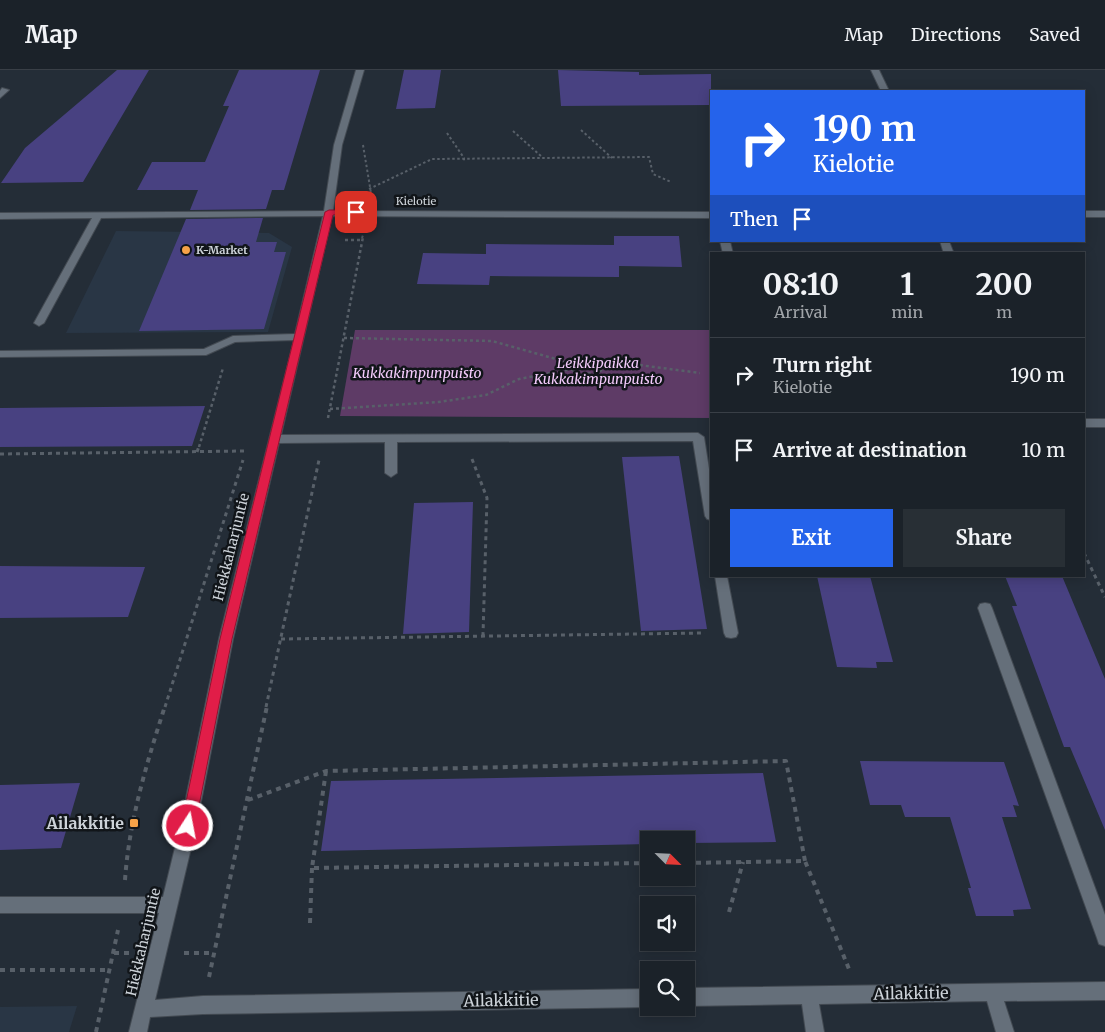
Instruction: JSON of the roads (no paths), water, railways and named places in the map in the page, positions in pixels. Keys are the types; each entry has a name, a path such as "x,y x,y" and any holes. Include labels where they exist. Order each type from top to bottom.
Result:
{"street":[{"name":"Hiekkaharjuntie","path":"138,1032 188,826 226,639 329,212 338,145 360,70"},
{"path":"875,70 885,90"},
{"name":"Kielotie","path":"0,216 278,215 329,212 710,215"},
{"path":"1085,214 1105,214"},
{"path":"39,323 98,215"},
{"path":"0,354 206,352 232,339 299,338"},
{"path":"1085,423 1105,423"},
{"path":"274,439 392,440 698,437 710,510"},
{"path":"391,473 392,440"},
{"path":"721,577 731,633"},
{"path":"985,608 1105,938"},
{"path":"0,905 168,905"},
{"name":"Ailakkitie","path":"695,997 1105,991"},
{"path":"993,992 1005,1032"},
{"path":"809,995 815,1032"},
{"name":"Ailakkitie","path":"144,1009 203,1005 640,998"}],"place":[{"name":"K-Market","path":"186,250"},
{"name":"Ailakkitie","path":"134,823"}],"park label":[{"name":"Leikkipaikka Kukkakimpunpuisto","path":"598,372"},
{"name":"Kukkakimpunpuisto","path":"417,373"}]}
